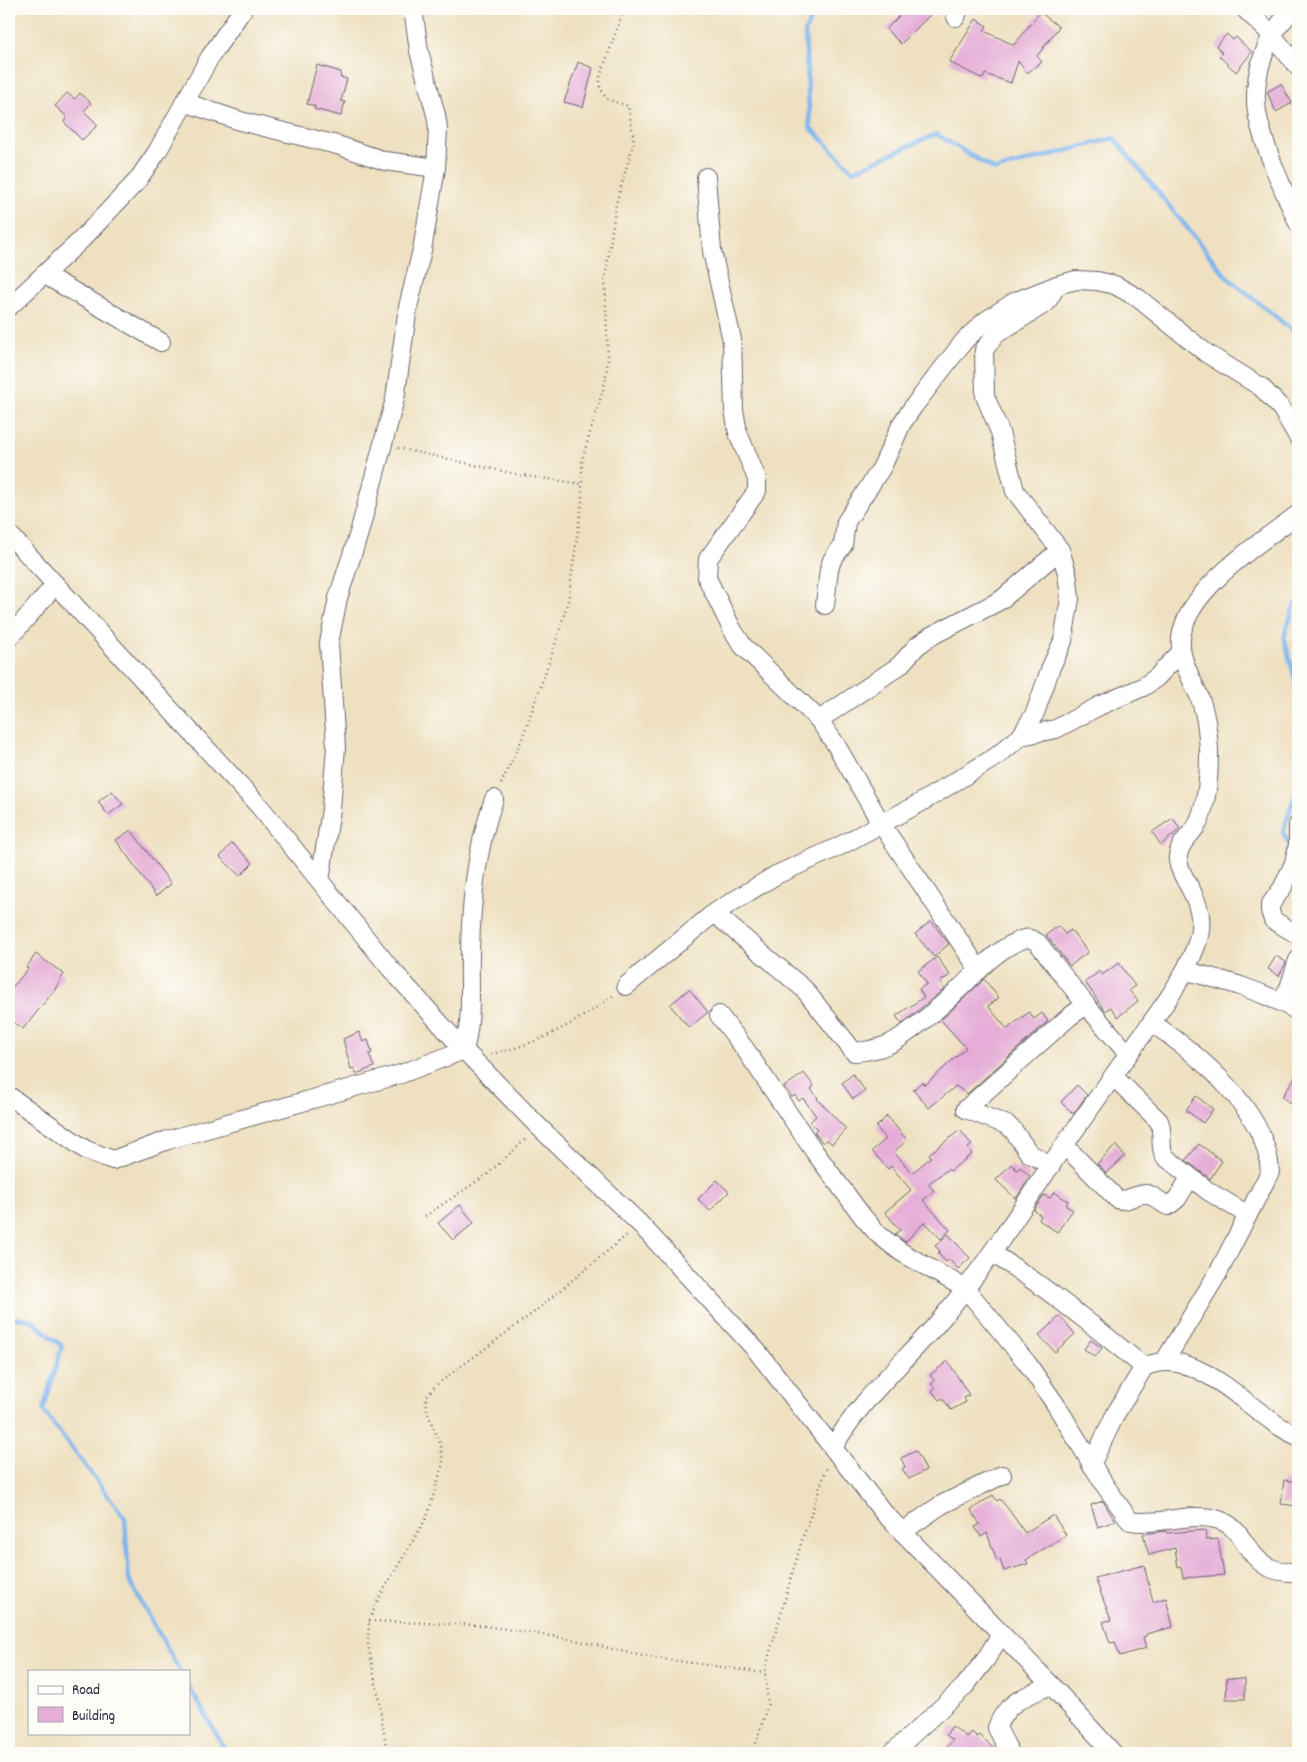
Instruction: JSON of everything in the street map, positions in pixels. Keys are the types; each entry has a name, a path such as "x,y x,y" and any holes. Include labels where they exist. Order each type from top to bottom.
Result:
{"street":[{"path":"9,307 45,275 119,202 137,181 157,152 210,57 243,9"},
{"path":"320,881 331,809 336,747 329,643 338,598 359,534 399,376 408,307 422,250 436,168 438,128 436,114 419,51 413,9"},
{"path":"1245,9 1271,34 1298,67"},
{"path":"1292,10 1271,34 1260,72 1257,111 1262,132 1298,223"},
{"path":"184,102 266,129 338,145 385,161 436,168"},
{"path":"706,177 712,251 732,340 734,410 738,433 757,479 756,490 708,559 707,578 732,629 743,646 819,720 836,745 882,825 978,970"},
{"path":"45,275 160,342"},
{"path":"825,605 829,569 832,560 843,545 846,522 882,467 902,423 913,406 964,341 984,322 1014,302 1057,285 1076,280 1097,281 1115,285 1138,298 1206,353 1261,388 1281,408 1298,437"},
{"path":"626,986 714,913 776,875 882,825 998,756 1021,736 1038,704 1051,667 1063,641 1068,620 1070,598 1067,573 1060,550 1015,492 1000,432 985,396 983,382 984,350 989,341 1009,324 1046,303 1057,285"},
{"path":"834,1446 863,1403 932,1330 966,1290 1128,1054 1152,1023 1186,971 1197,943 1202,923 1197,901 1181,870 1178,858 1182,842 1196,826 1205,805 1209,751 1203,708 1181,652 1182,628 1192,606 1210,584 1298,514"},
{"path":"9,534 260,807 390,968 468,1054 537,1125 640,1224 756,1350 834,1446 883,1512 1051,1685 1113,1753"},
{"path":"819,720 899,666 917,646 930,636 1000,600 1060,550"},
{"path":"9,638 55,585"},
{"path":"1021,736 1056,729 1099,706 1143,687 1156,678 1181,652"},
{"path":"468,1054 470,922 475,874 483,831 494,799"},
{"path":"1298,825 1298,845 1294,863 1283,887 1270,905 1273,920 1298,935"},
{"path":"714,913 804,989 854,1052 880,1047 901,1038 932,1015 978,970 1019,940 1033,939 1128,1054"},
{"path":"1281,1001 1289,988 1298,960"},
{"path":"1186,971 1242,985 1281,1001 1298,1011"},
{"path":"1051,1166 1029,1153 1013,1130 1007,1125 966,1109 1069,1016 1086,1005"},
{"path":"719,1015 745,1049 814,1151 863,1217 880,1235 901,1252 966,1290 1027,1363 1056,1405 1091,1465 1130,1521 1148,1523 1205,1518 1219,1520 1231,1527 1249,1552 1260,1562 1279,1572 1298,1572"},
{"path":"1152,1023 1191,1051 1215,1073 1254,1122 1266,1143 1270,1155 1270,1172 1248,1215 1203,1299 1164,1362"},
{"path":"9,1096 86,1150 113,1160 168,1140 468,1054"},
{"path":"1114,1077 1159,1121 1163,1131 1161,1149 1164,1156 1190,1178 1248,1215"},
{"path":"1065,1146 1122,1201 1146,1194 1153,1195 1168,1206 1177,1200 1190,1178"},
{"path":"992,1253 1066,1304 1144,1367"},
{"path":"1091,1465 1116,1412 1144,1367 1164,1362 1190,1366 1233,1392 1275,1424 1298,1436"},
{"path":"902,1532 941,1505 1002,1476"},
{"path":"892,1753 964,1688 986,1660 1001,1634"},
{"path":"1010,1753 997,1728 1000,1718 1018,1700 1051,1685"}],"path":[{"path":"494,799 522,739 563,618 574,564 583,484 582,460 605,383 608,360 604,295 616,204 634,141 628,106 606,99 600,87 604,60 624,9"},
{"path":"382,444 520,475 583,484"},
{"path":"468,1054 531,1044 591,1011 626,986"},
{"path":"426,1216 488,1174 521,1145 537,1125"},
{"path":"387,1753 368,1645 369,1622 379,1598 427,1517 443,1463 441,1446 426,1404 426,1397 430,1390 533,1313 640,1224"},
{"path":"754,1753 768,1704 765,1673 802,1543 834,1446"},
{"path":"369,1622 480,1625 571,1639 642,1656 765,1673"}],"building":[{"path":"906,9 936,9 901,44 886,29"},
{"path":"1040,12 1059,27 1037,56 1042,62 1027,73 1018,61 1011,83 985,74 983,79 949,62 976,19 987,26 984,31 1014,45"},
{"path":"1227,34 1233,40 1236,37 1252,52 1236,72 1219,56 1222,53 1216,46"},
{"path":"578,62 593,68 583,107 564,102"},
{"path":"317,65 341,72 340,77 347,79 341,101 345,102 341,116 314,109 315,106 307,104"},
{"path":"1281,84 1292,103 1276,112 1267,92"},
{"path":"67,93 75,99 80,93 91,103 84,111 98,125 82,140 64,122 67,117 55,106"},
{"path":"112,791 123,804 108,815 98,802"},
{"path":"1173,818 1180,829 1161,845 1152,832"},
{"path":"131,830 171,884 156,896 116,840"},
{"path":"232,843 253,863 240,876 220,857"},
{"path":"931,921 949,944 934,957 915,934"},
{"path":"1058,926 1065,934 1071,930 1088,952 1070,966 1046,935"},
{"path":"36,954 64,974 54,991 23,1029 9,1020 9,991 28,969 26,968"},
{"path":"1276,956 1286,962 1279,976 1268,969"},
{"path":"937,957 950,975 940,982 944,989 902,1024 896,1016 924,997 919,989 927,984 918,971"},
{"path":"1119,963 1135,986 1129,990 1138,1001 1118,1017 1111,1007 1105,1011 1085,982 1100,971 1102,975"},
{"path":"984,979 999,998 988,1006 1007,1029 1029,1012 1034,1019 1042,1013 1048,1021 967,1094 956,1086 929,1108 913,1090 922,1082 925,1085 966,1048 941,1020"},
{"path":"689,989 708,1012 689,1028 670,1005"},
{"path":"359,1032 363,1042 368,1040 372,1053 369,1054 374,1067 356,1074 354,1068 351,1069 343,1039"},
{"path":"1298,1072 1298,1109 1282,1097"},
{"path":"804,1073 814,1086 811,1089 817,1099 846,1129 832,1144 827,1139 823,1143 814,1132 817,1129 810,1122 816,1116 803,1098 799,1101 795,1095 792,1097 784,1087"},
{"path":"853,1074 865,1091 853,1099 842,1083"},
{"path":"1077,1085 1087,1095 1073,1114 1061,1102"},
{"path":"1196,1096 1213,1109 1203,1123 1186,1110"},
{"path":"887,1116 907,1140 894,1152 912,1173 931,1157 929,1154 960,1130 972,1145 968,1148 972,1154 950,1171 948,1169 928,1184 934,1191 923,1200 950,1230 941,1239 925,1222 905,1242 895,1234 900,1230 885,1212 911,1190 891,1166 888,1169 872,1151 886,1139 876,1127"},
{"path":"1199,1144 1222,1161 1210,1179 1186,1160"},
{"path":"1115,1145 1125,1156 1107,1173 1097,1164"},
{"path":"1011,1164 1017,1170 1020,1167 1030,1176 1016,1199 996,1180"},
{"path":"717,1180 729,1192 710,1211 698,1199"},
{"path":"1054,1192 1068,1201 1066,1206 1073,1210 1057,1232 1039,1220 1041,1216 1034,1210 1044,1195 1050,1198"},
{"path":"460,1205 474,1223 453,1240 438,1223"},
{"path":"948,1234 970,1258 958,1269 949,1259 946,1262 935,1246"},
{"path":"1060,1316 1075,1334 1055,1352 1039,1335"},
{"path":"1091,1340 1102,1348 1095,1357 1084,1349"},
{"path":"948,1361 969,1395 964,1398 966,1402 951,1410 942,1398 939,1400 932,1391 935,1388 931,1384 935,1381 930,1375"},
{"path":"916,1451 926,1470 909,1479 902,1469 905,1467 901,1458"},
{"path":"1284,1480 1298,1482 1298,1506 1281,1504"},
{"path":"993,1495 997,1501 1000,1499 1025,1533 1053,1515 1066,1535 1026,1560 1028,1564 1004,1571 1000,1560 997,1561 987,1533 981,1537 975,1527 980,1524 971,1510"},
{"path":"1103,1501 1115,1521 1098,1527 1091,1505"},
{"path":"1205,1530 1206,1540 1218,1539 1224,1575 1183,1578 1181,1566 1178,1567 1175,1548 1149,1555 1143,1534 1166,1531 1167,1533"},
{"path":"1144,1565 1153,1602 1166,1598 1173,1627 1146,1634 1143,1637 1146,1648 1120,1656 1115,1642 1110,1643 1103,1622 1111,1620 1095,1578"},
{"path":"1227,1678 1245,1679 1245,1699 1226,1699"},
{"path":"952,1726 967,1737 972,1732 977,1737 980,1735 998,1753 942,1753 953,1740 946,1735"}],"waterway":[{"path":"815,9 805,32 810,127 853,171 936,134 995,170 1114,138 1227,277 1298,335"},
{"path":"1298,602 1295,604 1284,637 1298,691"},
{"path":"1292,850 1283,832 1298,786"},
{"path":"9,1318 30,1319 62,1346 43,1410 125,1518 129,1580 179,1670"},
{"path":"190,1688 227,1753"}]}
